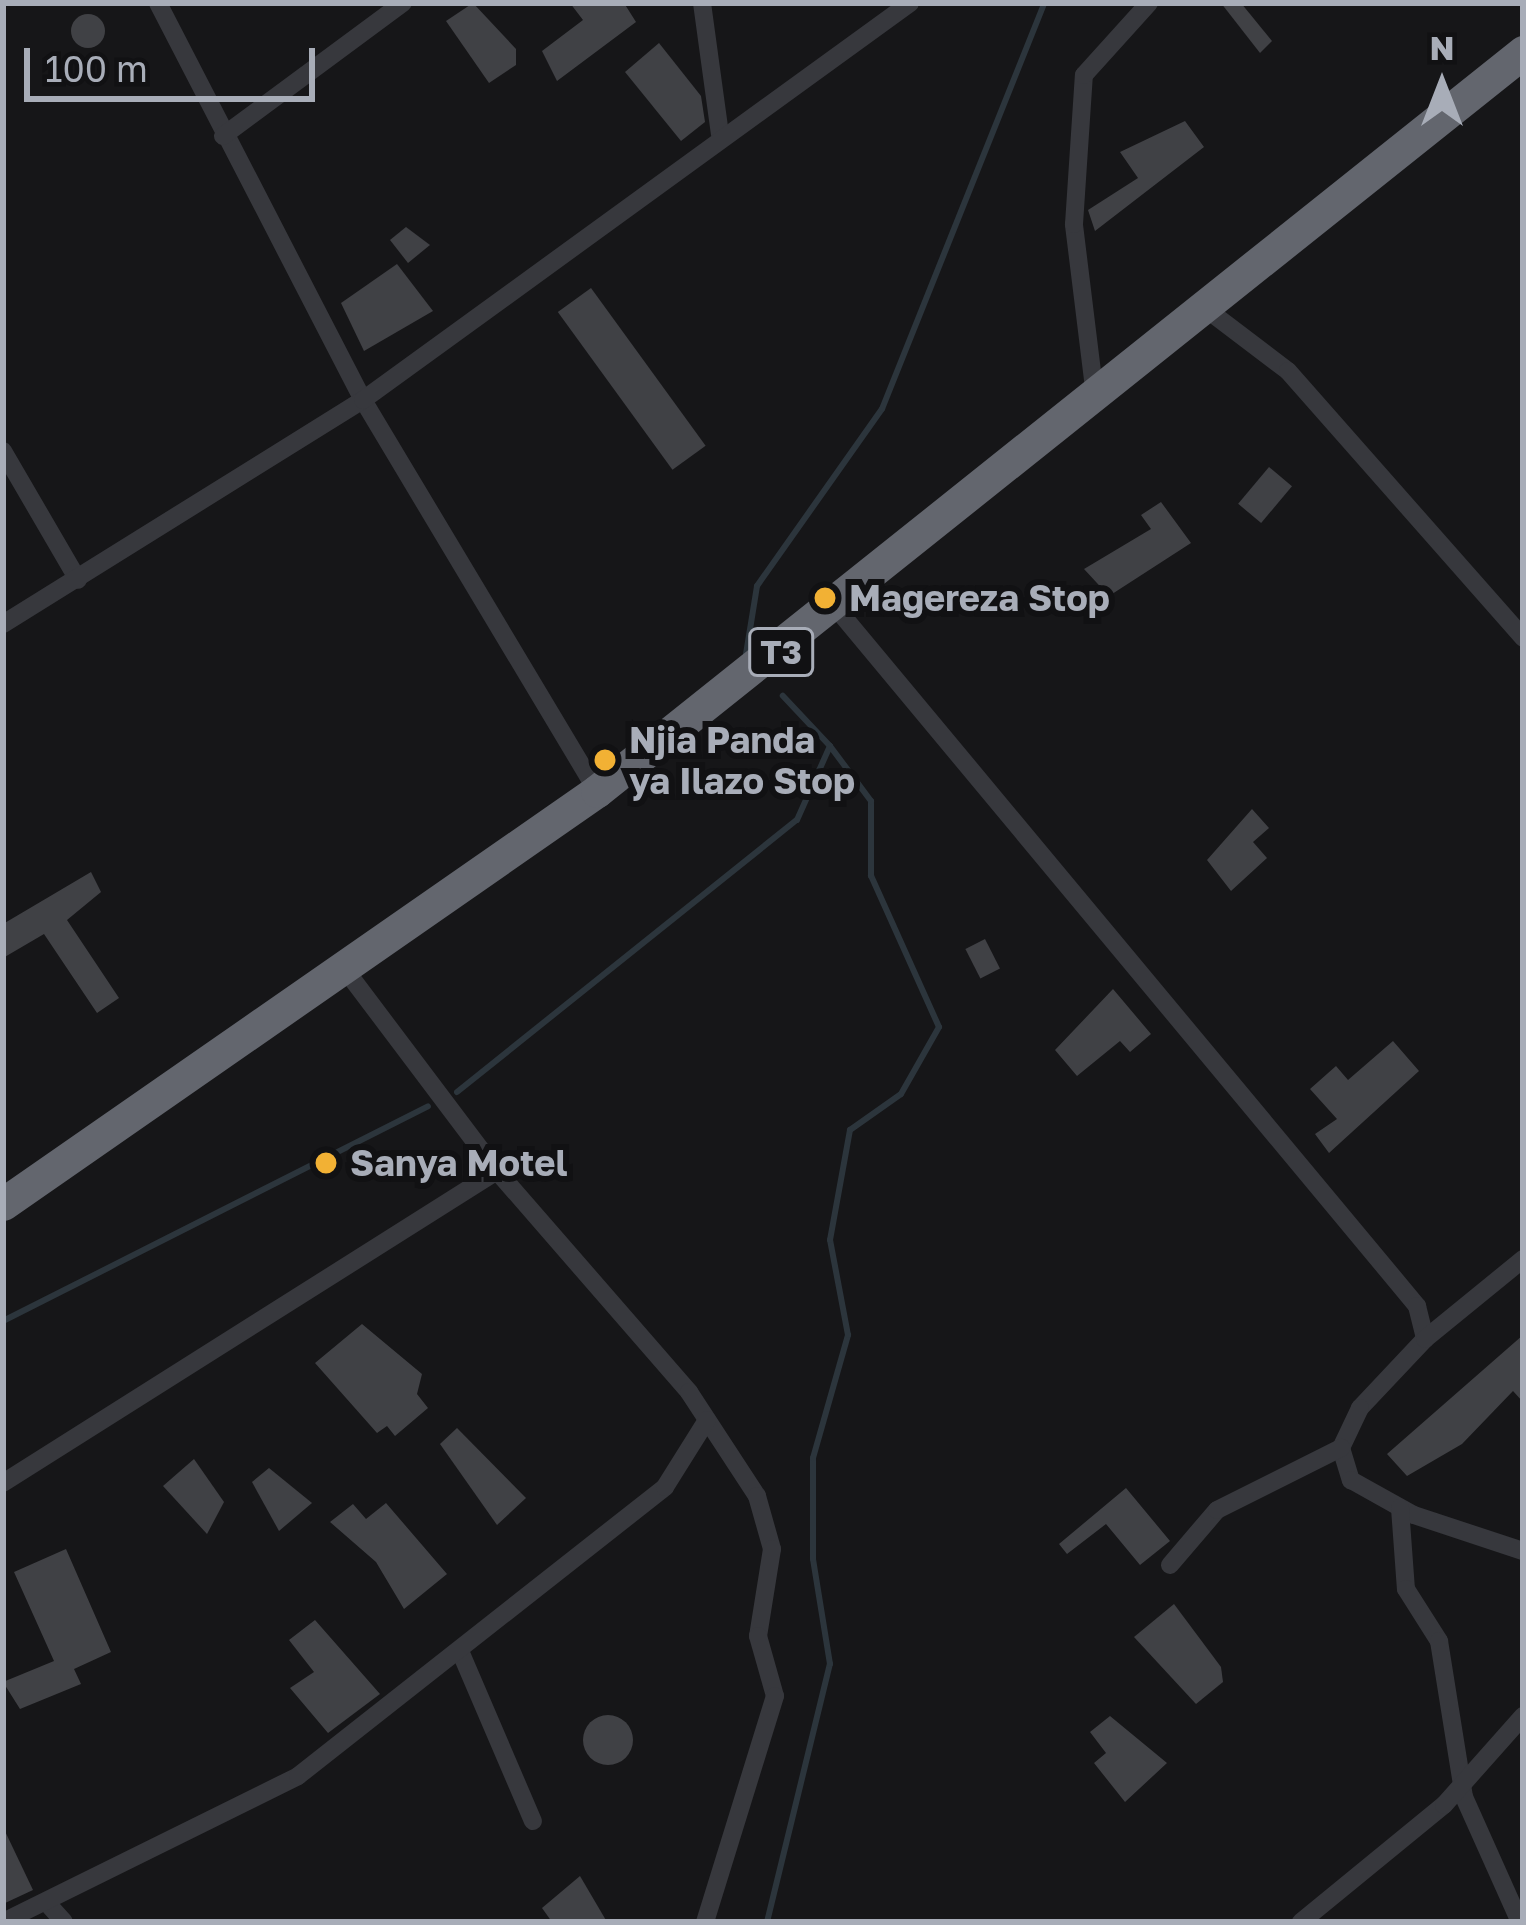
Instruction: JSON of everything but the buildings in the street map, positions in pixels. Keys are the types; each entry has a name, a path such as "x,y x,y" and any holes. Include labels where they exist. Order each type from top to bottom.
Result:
{"highway":[{"name":"T3","path":"3,1204 347,972 598,791 837,609 1523,52"}],"street":[{"path":"158,3 363,400 598,791"},
{"path":"223,136 403,3"},
{"path":"702,3 720,134"},
{"path":"3,624 363,400 720,134 910,3"},
{"path":"1095,396 1074,224 1084,75 1149,3"},
{"path":"1204,308 1288,371 1523,638"},
{"path":"3,451 78,580"},
{"path":"837,609 1417,1306 1425,1339"},
{"path":"347,972 497,1172 707,1420 750,1479 771,1538 758,1636 775,1696 705,1922"},
{"path":"3,1483 497,1172"},
{"path":"1170,1565 1217,1510 1341,1448 1360,1408 1425,1339 1523,1259"},
{"path":"3,1922 287,1783 664,1487 707,1420"},
{"path":"1341,1448 1352,1480 1400,1508 1523,1550"},
{"path":"1400,1508 1406,1589 1439,1641 1461,1785 1520,1922"},
{"path":"460,1651 532,1821"},
{"path":"1301,1922 1461,1785 1523,1716"},
{"path":"47,1904 64,1922"}],"waterway":[{"path":"746,654 757,586 882,409 1044,3"},
{"path":"457,1092 797,820 830,746 783,696"},
{"path":"767,1922 830,1664 813,1559 813,1458 848,1335 830,1240 850,1130 901,1094 939,1027 871,876 871,801 830,746"},
{"path":"3,1321 428,1106"}],"place":[{"name":"Magereza Stop","path":"825,598"},
{"name":"Njia Panda ya Ilazo Stop","path":"605,760"},
{"name":"Sanya Motel","path":"326,1163"}]}
